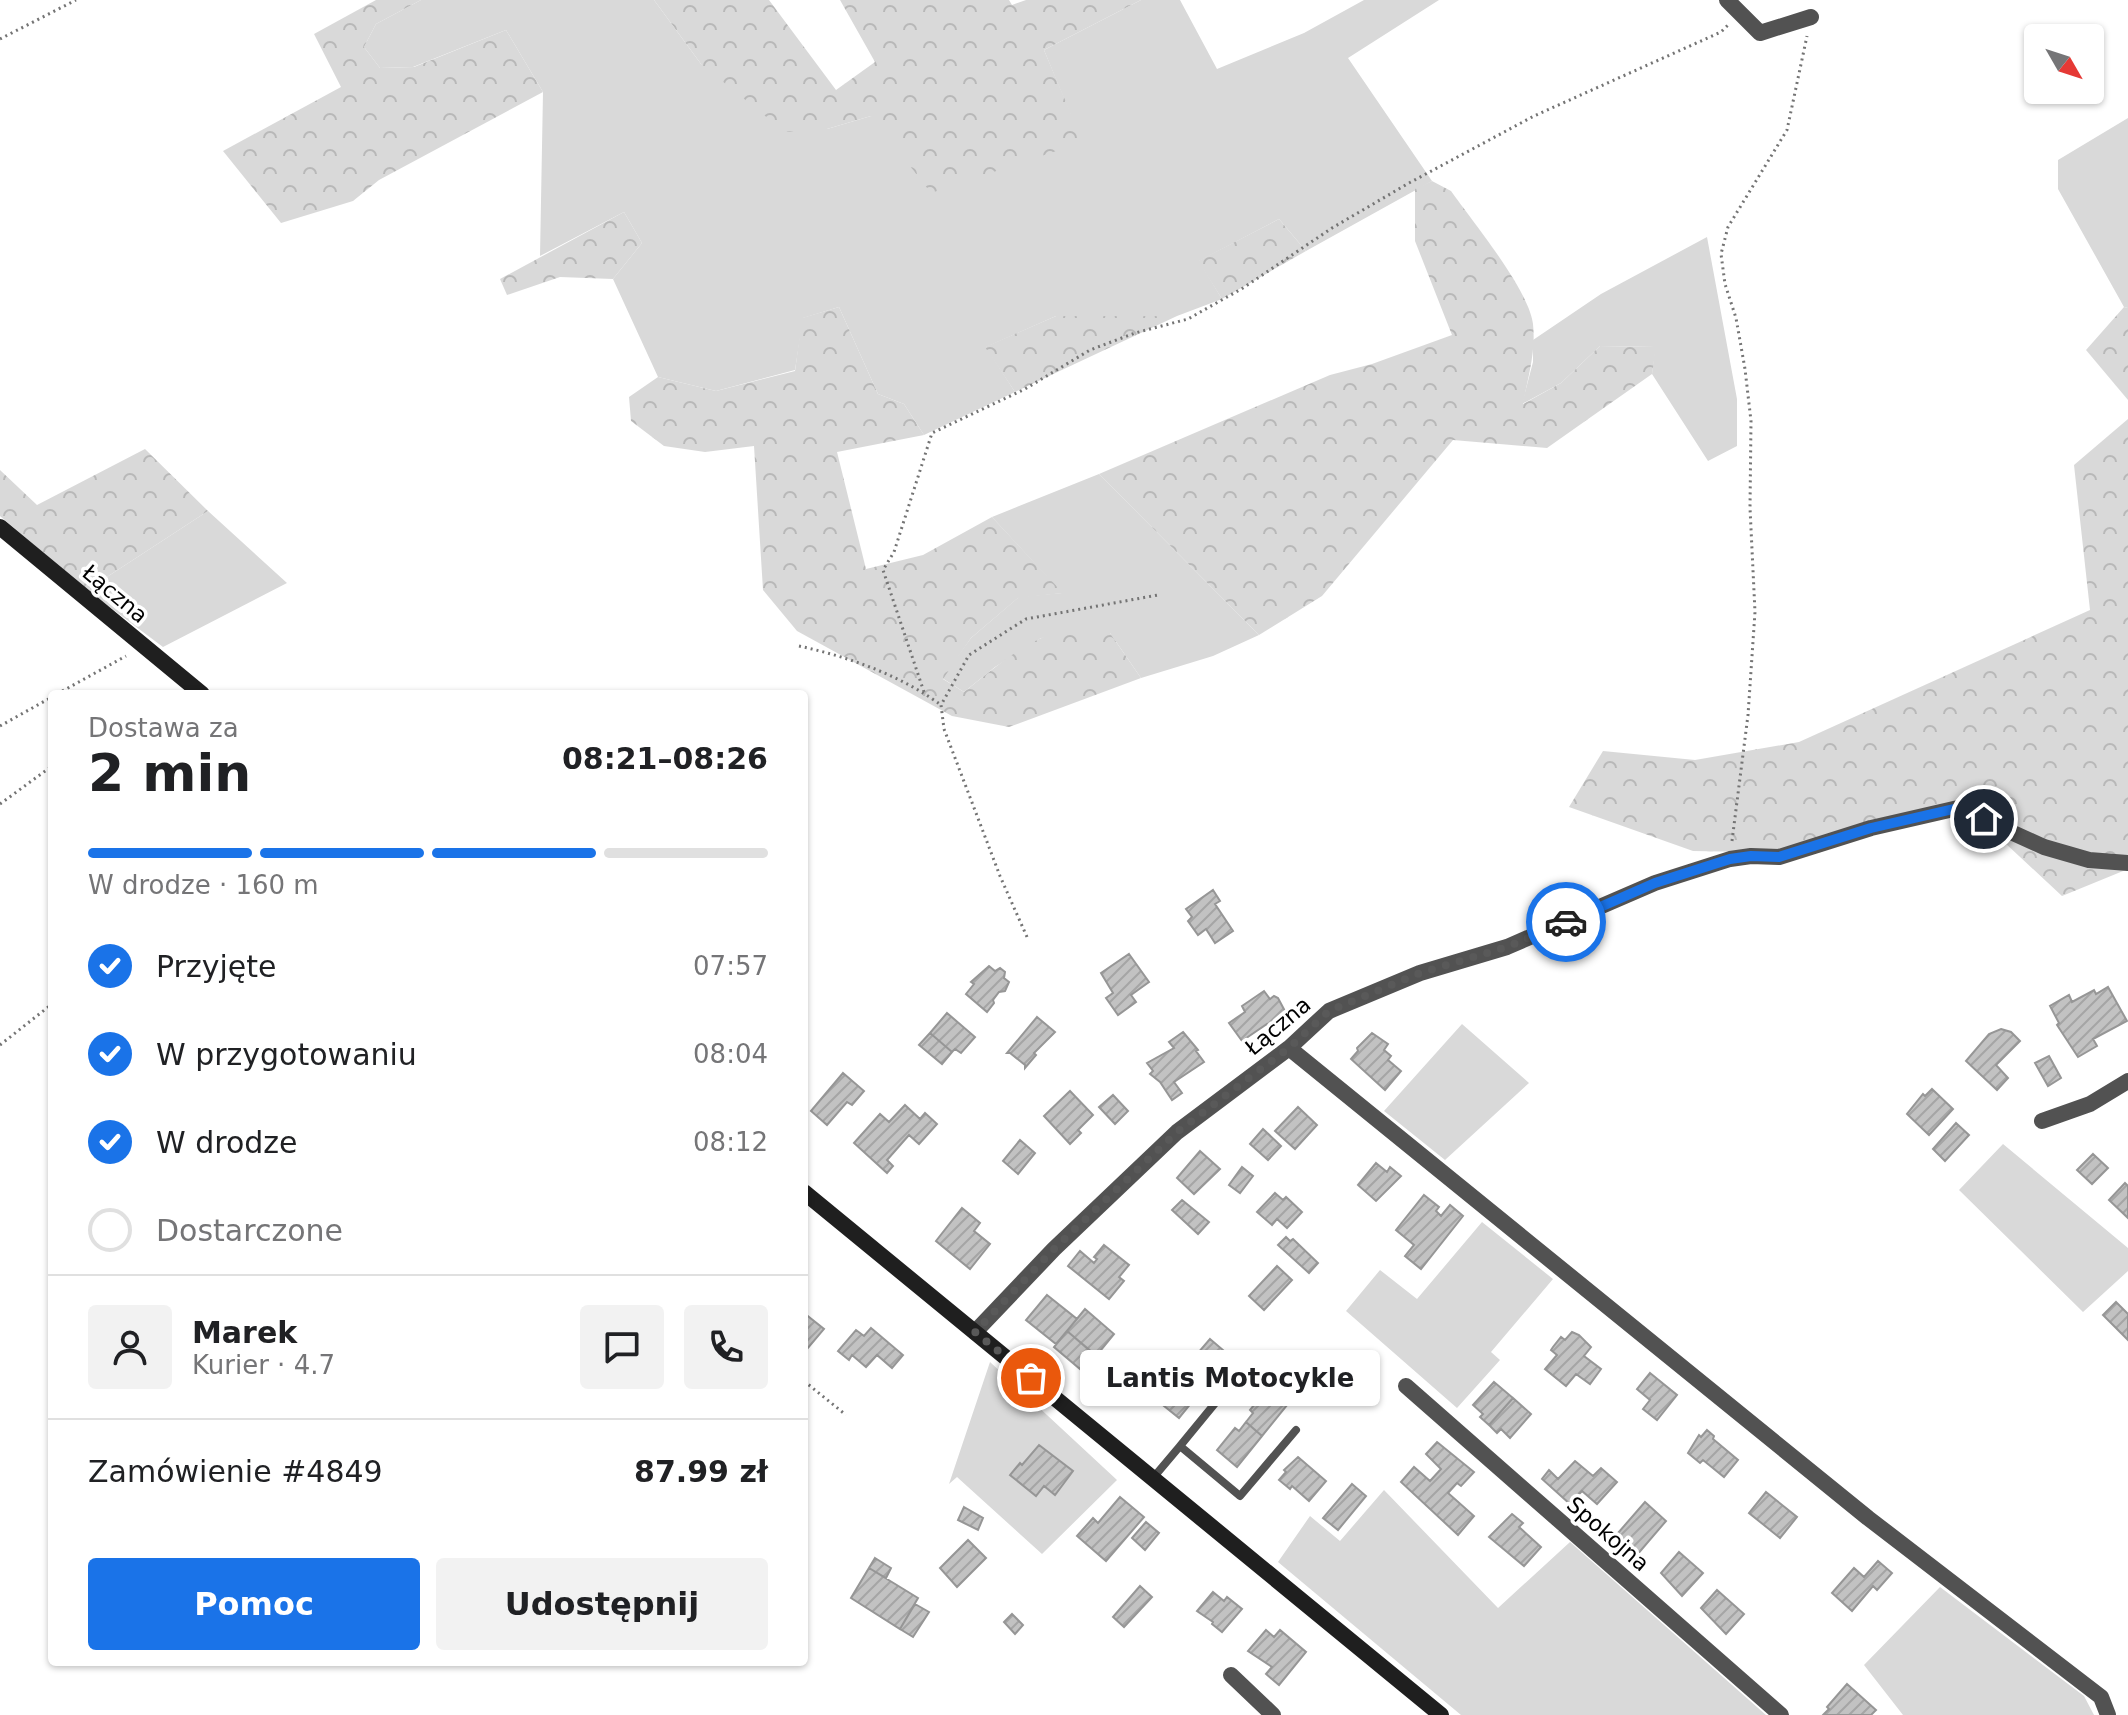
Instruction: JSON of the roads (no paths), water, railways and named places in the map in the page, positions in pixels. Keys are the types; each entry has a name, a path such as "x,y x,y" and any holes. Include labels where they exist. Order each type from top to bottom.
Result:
{"street":[{"path":"1727,0 1760,33 1811,17"},
{"name":"Łączna","path":"0,527 197,690"},
{"name":"Łączna","path":"975,1332 1054,1249 1177,1132 1289,1048 1329,1011 1420,973 1507,947 1655,883 1730,859 1779,857 1871,828 1958,808 2044,847 2089,860 2128,863"},
{"path":"1289,1048 1868,1518 2101,1697 2108,1715"},
{"path":"2042,1121 2090,1104 2128,1081"},
{"path":"808,1195 1441,1715"},
{"name":"Spokojna","path":"1406,1386 1781,1715"},
{"path":"1231,1675 1273,1715"}],"lane":[{"path":"1153,1478 1235,1379"},
{"path":"1180,1446 1240,1496 1296,1430"}],"place":[{"name":"Lantis Motocykle","path":"1031,1378"}]}
